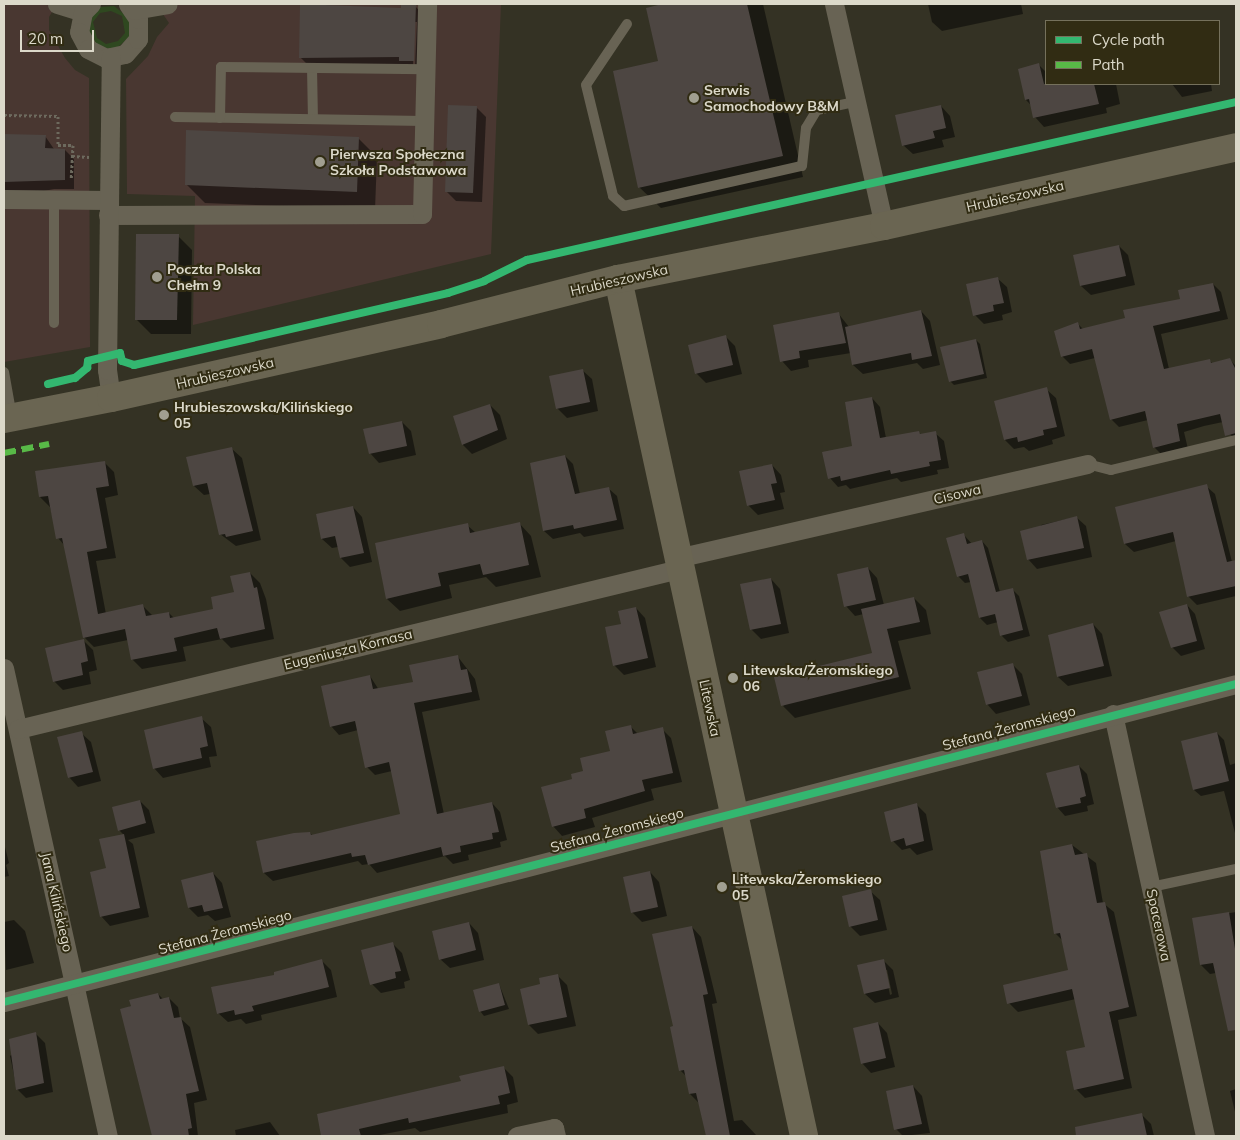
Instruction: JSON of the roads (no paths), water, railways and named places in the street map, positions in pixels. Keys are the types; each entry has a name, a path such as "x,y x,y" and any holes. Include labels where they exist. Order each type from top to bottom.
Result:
{"main road":[{"name":"Hrubieszowska","path":"8,418 111,398 441,324 618,279 884,226 1236,147"},
{"name":"Litewska","path":"618,279 678,563 804,1136"}],"street":[{"path":"57,4 87,8 80,21 82,41 96,55 111,58 125,54 138,38 140,29 131,7 166,4"},
{"path":"4,199 63,200 108,208 422,214 427,4"},
{"path":"834,4 884,226"},
{"path":"111,58 107,370 111,398"},
{"name":"Cisowa","path":"678,563 1087,464"},
{"name":"Eugeniusza Kornasa","path":"18,729 678,563"},
{"name":"Jana Kilińskiego","path":"4,668 76,984 108,1136"},
{"name":"Stefana Żeromskiego","path":"4,1002 1113,714 1236,684"},
{"name":"Spacerowa","path":"1113,714 1205,1136"},
{"path":"518,1136 555,1132"}],"lane":[{"path":"627,24 586,85 613,196 624,206 802,166 806,128 817,110 856,102"},
{"path":"220,118 222,66 426,69"},
{"path":"312,68 313,119"},
{"path":"175,117 424,121"},
{"path":"54,323 63,200"},
{"path":"4,372 8,418"},
{"name":"Cisowa","path":"1087,464 1111,470 1236,440"},
{"path":"1150,887 1236,869"}],"place":[{"name":"Serwis Samochodowy B&M","path":"694,98"},
{"name":"Pierwsza Społeczna Szkoła Podstawowa","path":"320,162"},
{"name":"Poczta Polska Chełm 9","path":"157,277"},
{"name":"Hrubieszowska/Kilińskiego 05","path":"164,415"},
{"name":"Litewska/Żeromskiego 06","path":"733,678"},
{"name":"Litewska/Żeromskiego 05","path":"722,887"}]}
